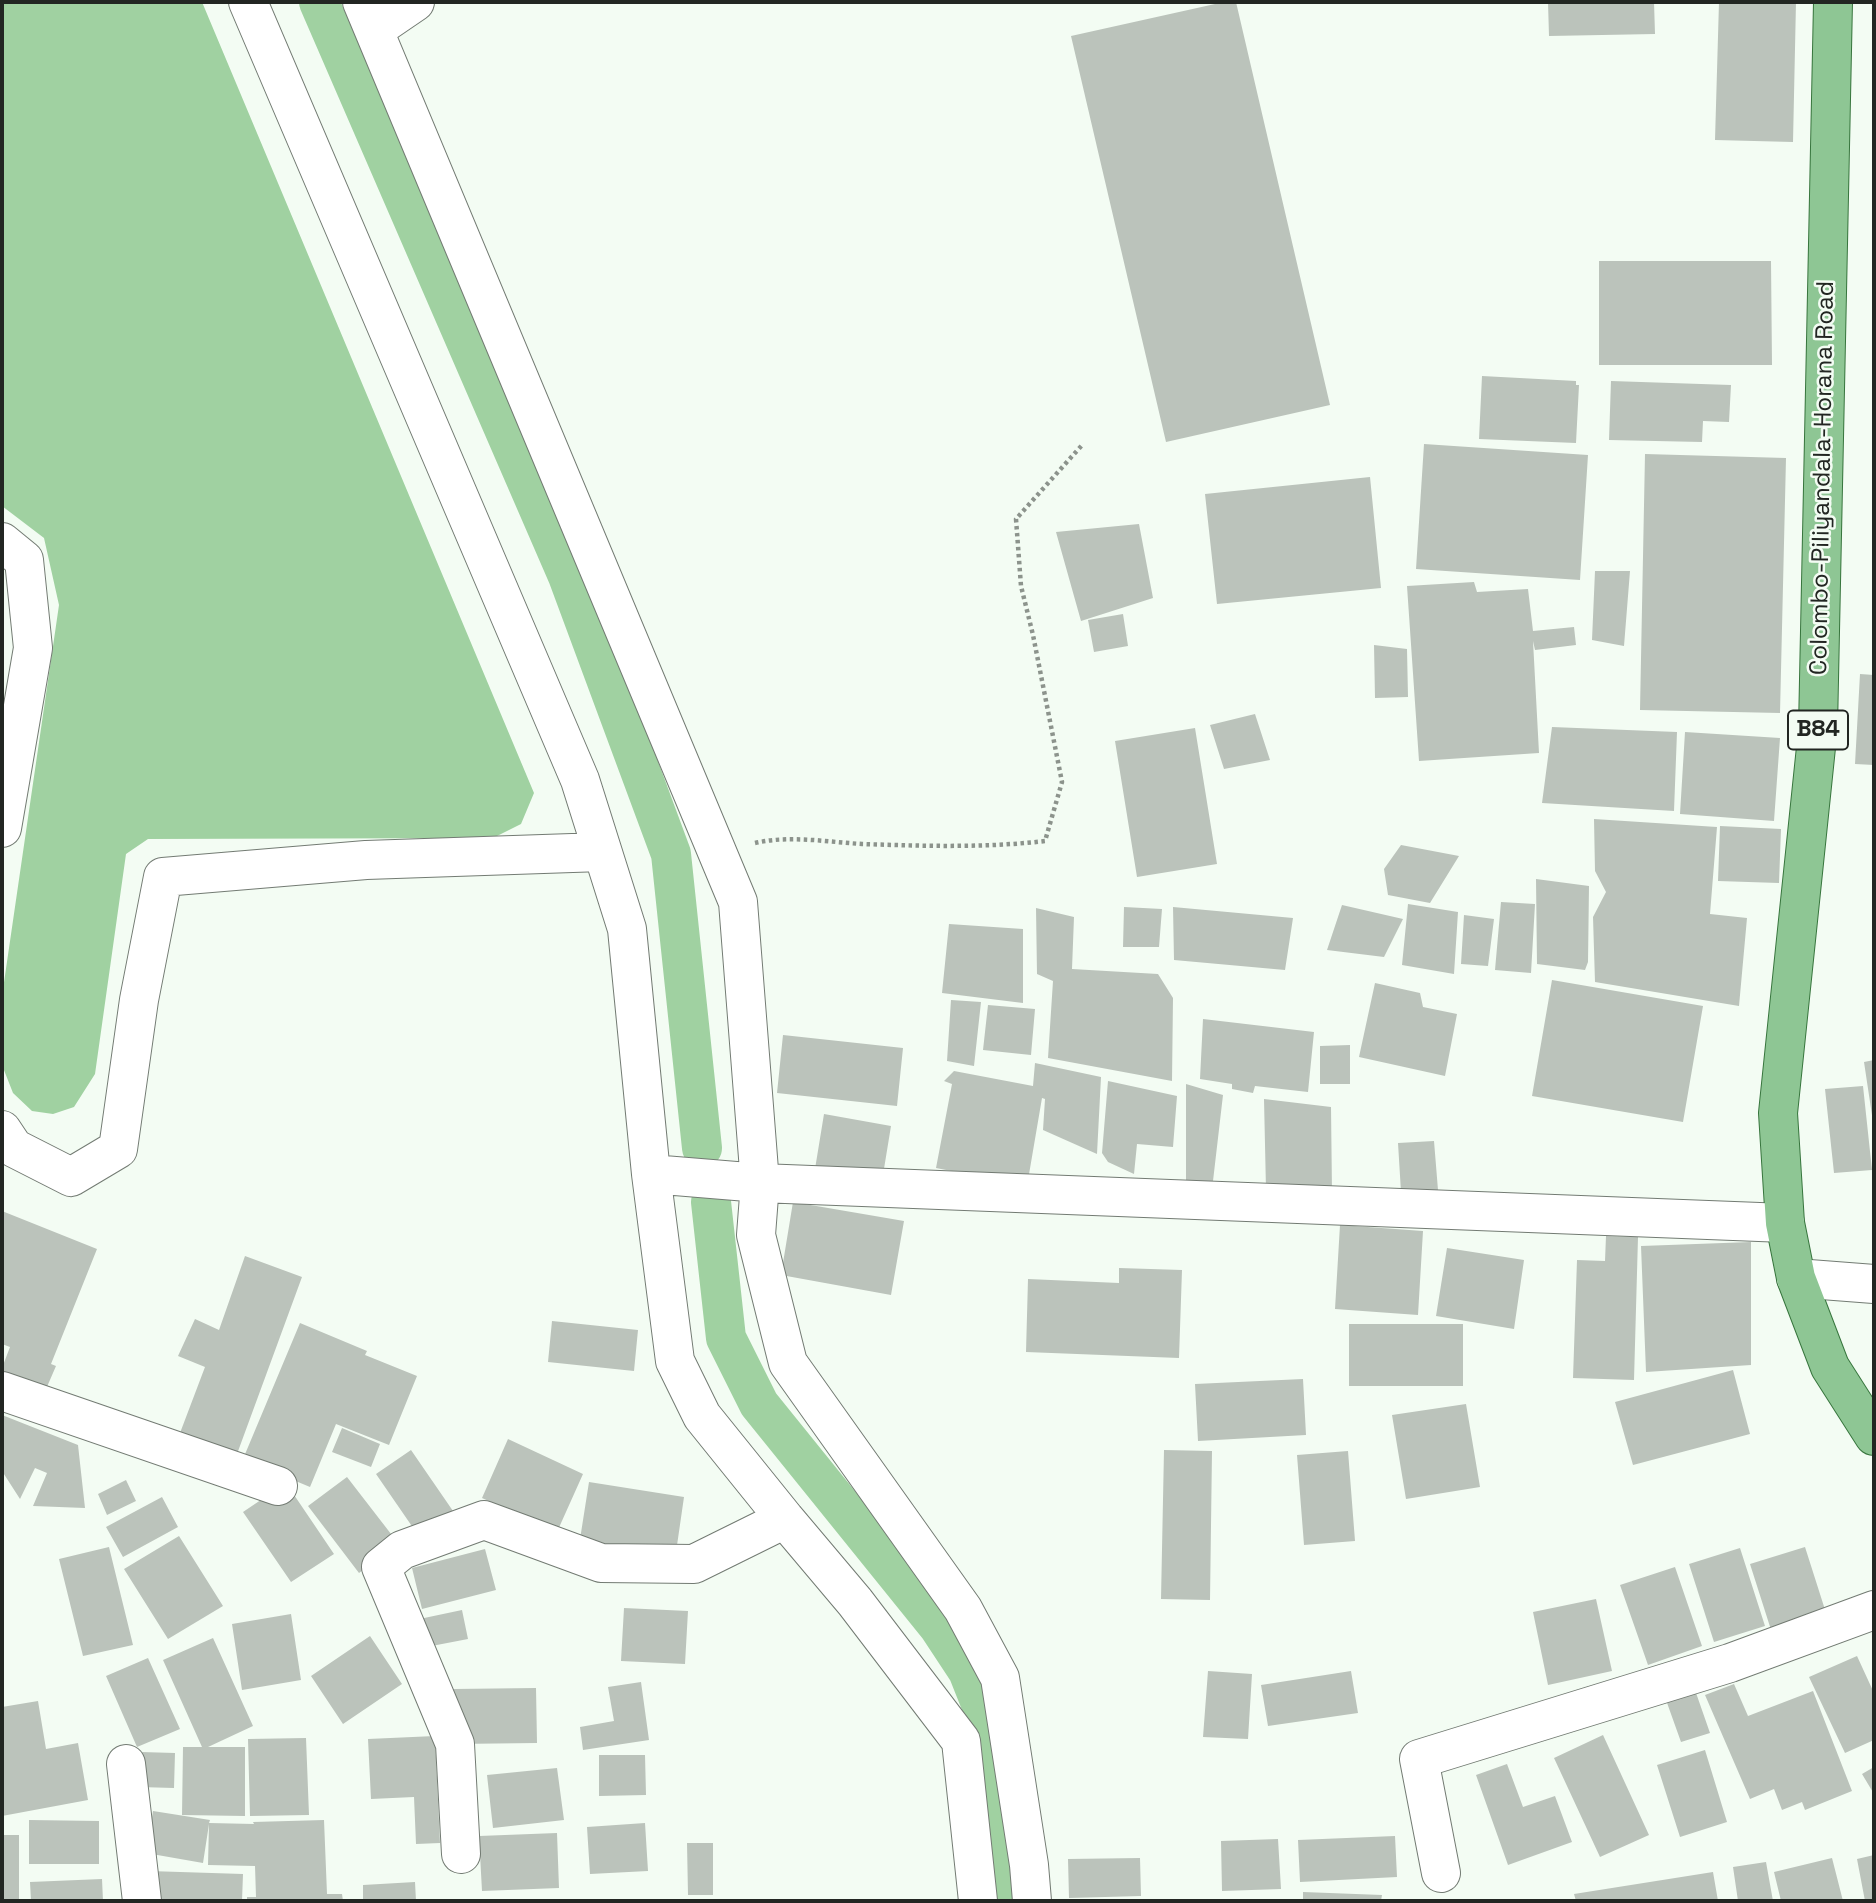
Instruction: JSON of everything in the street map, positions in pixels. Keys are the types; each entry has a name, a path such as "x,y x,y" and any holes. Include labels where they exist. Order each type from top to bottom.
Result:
{"main road":[{"name":"Colombo-Piliyandala-Horana Road","path":"1833,2 1818,729 1779,1113 1785,1223 1796,1278 1830,1367 1874,1436"}],"street":[{"path":"247,2 580,780 627,929 651,1174 675,1362 702,1416 855,1602 961,1741 978,1901"},
{"path":"415,2 368,16 738,902 760,1183 756,1235 789,1363 963,1609 1000,1678 1030,1865 1032,1901"},
{"path":"2,542 24,560 33,648 2,828"},
{"path":"2,1130 14,1148 71,1177 118,1149 139,1000 163,877 366,860 602,852"},
{"path":"651,1174 760,1183 1785,1223"},
{"path":"1796,1278 1874,1284"},
{"path":"2,1391 278,1486"},
{"path":"461,1854 455,1744 382,1567 402,1550 484,1520 601,1563 694,1564 785,1519"},
{"path":"1441,1873 1419,1759 1730,1663 1874,1610"},
{"path":"126,1764 142,1901"}],"path":[{"path":"717,852 774,839 865,844 1005,846 1045,841 1062,782 1021,586 1017,519 1083,444"}],"shaded area":[{"path":"2,2 202,2 534,793 521,824 493,838 148,839 126,854 95,1074 74,1107 53,1114 32,1111 13,1093 2,1065 2,996 59,605 44,538 2,506"}],"building":[{"path":"1224,2 1236,2 1330,405 1166,442 1071,36"},
{"path":"1548,2 1654,2 1655,34 1549,36"},
{"path":"1719,2 1796,2 1793,142 1715,140"},
{"path":"1599,261 1771,261 1772,365 1599,365"},
{"path":"1482,376 1576,381 1576,385 1579,385 1576,443 1479,439"},
{"path":"1611,381 1731,385 1729,422 1703,421 1702,442 1609,440"},
{"path":"1424,444 1588,455 1580,580 1416,569"},
{"path":"1645,454 1786,458 1780,713 1640,710"},
{"path":"1370,477 1381,588 1217,604 1205,494"},
{"path":"1139,524 1153,598 1081,621 1056,532"},
{"path":"1595,571 1630,571 1624,646 1592,640"},
{"path":"1474,582 1477,592 1528,589 1533,631 1574,627 1576,645 1535,650 1533,641 1539,753 1419,761 1407,586"},
{"path":"1123,614 1128,646 1094,652 1088,620"},
{"path":"1374,645 1407,649 1408,697 1375,698"},
{"path":"1860,674 1874,675 1874,765 1855,764"},
{"path":"1255,714 1270,760 1224,769 1210,725"},
{"path":"1552,727 1677,732 1674,811 1542,803"},
{"path":"1195,728 1217,864 1137,877 1115,741"},
{"path":"1685,732 1780,738 1774,821 1680,814"},
{"path":"1594,819 1717,827 1710,914 1747,918 1739,1006 1595,982 1593,917 1606,892 1595,871"},
{"path":"1720,826 1781,829 1779,883 1718,881"},
{"path":"1401,845 1459,856 1430,903 1388,895 1384,869"},
{"path":"1536,879 1589,886 1588,962 1585,970 1537,964"},
{"path":"1501,902 1535,904 1531,973 1495,970"},
{"path":"1408,904 1458,912 1454,974 1402,965"},
{"path":"1342,905 1403,919 1384,957 1327,950"},
{"path":"1124,907 1162,909 1159,947 1123,947"},
{"path":"1173,907 1293,918 1285,970 1174,960"},
{"path":"1036,908 1074,917 1072,969 1158,974 1173,998 1172,1081 1048,1058 1053,981 1037,974"},
{"path":"1464,915 1494,919 1488,966 1461,964"},
{"path":"949,924 1023,929 1023,1003 942,993"},
{"path":"1552,980 1703,1006 1683,1122 1532,1096"},
{"path":"1375,983 1420,993 1423,1007 1457,1014 1445,1076 1359,1057"},
{"path":"951,1000 981,1002 974,1066 947,1061"},
{"path":"988,1005 1035,1009 1031,1055 983,1050"},
{"path":"1203,1019 1314,1032 1308,1092 1255,1086 1253,1093 1232,1089 1232,1084 1200,1079"},
{"path":"783,1035 903,1048 897,1106 777,1093"},
{"path":"1350,1045 1350,1084 1320,1084 1320,1046"},
{"path":"1874,1060 1874,1122 1873,1122 1864,1062"},
{"path":"1035,1063 1101,1077 1097,1154 1043,1130 1045,1099 1042,1098 1027,1186 936,1168 952,1084 944,1081 954,1071 1033,1086"},
{"path":"1108,1081 1177,1096 1173,1147 1137,1144 1134,1174 1108,1162 1102,1153"},
{"path":"1186,1084 1223,1095 1213,1181 1186,1182"},
{"path":"1863,1086 1872,1170 1834,1173 1825,1089"},
{"path":"1264,1099 1331,1107 1332,1193 1266,1190"},
{"path":"824,1114 891,1126 882,1181 815,1169"},
{"path":"1434,1141 1438,1190 1401,1192 1398,1143"},
{"path":"793,1202 904,1221 891,1295 781,1275"},
{"path":"2,1211 97,1249 51,1364 56,1366 40,1403 2,1387 2,1368 10,1347 2,1344"},
{"path":"1340,1225 1423,1231 1418,1315 1335,1309"},
{"path":"1606,1236 1638,1237 1634,1380 1573,1378 1577,1260 1605,1261"},
{"path":"1751,1242 1751,1365 1646,1372 1641,1246"},
{"path":"1447,1248 1524,1260 1514,1329 1436,1316"},
{"path":"245,1256 302,1277 237,1454 180,1433 205,1367 178,1356 195,1319 219,1330"},
{"path":"1119,1268 1182,1270 1179,1358 1026,1352 1028,1279 1119,1283"},
{"path":"552,1321 638,1330 634,1371 548,1362"},
{"path":"300,1323 367,1351 365,1355 417,1376 389,1445 336,1424 310,1487 243,1459"},
{"path":"1349,1324 1463,1324 1463,1386 1349,1386"},
{"path":"1733,1370 1750,1434 1633,1465 1615,1402"},
{"path":"1303,1379 1306,1435 1198,1441 1195,1384"},
{"path":"1466,1404 1480,1487 1406,1499 1392,1415"},
{"path":"2,1415 78,1445 85,1508 33,1506 47,1473 35,1468 20,1499 2,1471"},
{"path":"342,1428 380,1444 371,1467 332,1452"},
{"path":"508,1439 583,1474 557,1532 482,1498"},
{"path":"411,1450 453,1511 418,1535 376,1474"},
{"path":"1164,1450 1212,1451 1210,1600 1161,1599"},
{"path":"1348,1451 1355,1541 1304,1545 1297,1455"},
{"path":"347,1477 398,1543 359,1573 308,1506"},
{"path":"126,1480 136,1501 107,1515 98,1494"},
{"path":"589,1482 684,1497 674,1566 578,1552"},
{"path":"286,1483 334,1554 291,1582 243,1512"},
{"path":"162,1497 178,1527 123,1557 106,1527"},
{"path":"179,1536 223,1606 168,1639 124,1569"},
{"path":"109,1547 133,1645 83,1656 59,1559"},
{"path":"1805,1547 1827,1616 1772,1633 1750,1564"},
{"path":"1740,1548 1765,1626 1714,1642 1689,1564"},
{"path":"485,1549 496,1590 422,1609 412,1568"},
{"path":"1675,1567 1702,1646 1648,1665 1620,1585"},
{"path":"1596,1599 1612,1671 1548,1685 1533,1612"},
{"path":"624,1608 688,1611 685,1664 621,1661"},
{"path":"462,1610 468,1639 416,1649 410,1621"},
{"path":"291,1614 301,1680 242,1690 232,1624"},
{"path":"370,1636 402,1684 343,1724 311,1676"},
{"path":"213,1638 253,1726 208,1747 245,1747 245,1816 182,1815 183,1747 202,1747 163,1660"},
{"path":"1857,1656 1874,1693 1874,1740 1845,1753 1809,1677"},
{"path":"148,1658 180,1729 137,1747 106,1676"},
{"path":"1208,1671 1252,1674 1248,1739 1203,1737"},
{"path":"1351,1671 1358,1713 1268,1726 1261,1685"},
{"path":"641,1682 649,1740 583,1750 580,1727 614,1721 608,1687"},
{"path":"1734,1684 1748,1716 1813,1691 1852,1791 1805,1810 1802,1802 1782,1810 1774,1789 1750,1799 1705,1695"},
{"path":"536,1688 537,1743 455,1744 454,1689"},
{"path":"1695,1690 1710,1733 1681,1742 1666,1700"},
{"path":"38,1701 46,1749 78,1743 88,1800 2,1816 2,1707"},
{"path":"1603,1735 1649,1835 1600,1857 1554,1758"},
{"path":"435,1736 440,1843 416,1844 414,1797 371,1799 368,1739"},
{"path":"306,1738 309,1815 250,1816 248,1739"},
{"path":"1705,1750 1727,1822 1680,1837 1657,1765"},
{"path":"141,1752 175,1753 174,1788 139,1787"},
{"path":"599,1755 645,1755 646,1795 599,1796"},
{"path":"1507,1764 1523,1807 1555,1796 1572,1842 1508,1865 1476,1775"},
{"path":"1874,1767 1874,1794 1862,1774"},
{"path":"557,1768 564,1820 493,1828 487,1775"},
{"path":"153,1811 210,1820 209,1823 254,1824 253,1822 324,1820 327,1894 342,1894 343,1901 247,1901 247,1897 256,1897 255,1866 208,1865 209,1824 203,1863 146,1853"},
{"path":"29,1820 99,1821 99,1864 29,1864"},
{"path":"645,1823 648,1871 590,1874 587,1827"},
{"path":"557,1833 559,1888 482,1891 479,1836"},
{"path":"2,1835 19,1835 19,1901 2,1901"},
{"path":"1395,1836 1397,1877 1300,1882 1298,1840"},
{"path":"1278,1839 1281,1889 1222,1891 1221,1841"},
{"path":"687,1843 713,1843 713,1895 688,1895"},
{"path":"1874,1855 1874,1901 1865,1901 1857,1859"},
{"path":"1140,1858 1141,1896 1069,1898 1068,1859"},
{"path":"1832,1858 1843,1901 1781,1901 1774,1872"},
{"path":"1766,1862 1773,1901 1738,1901 1733,1867"},
{"path":"149,1871 243,1874 242,1901 148,1901"},
{"path":"1713,1872 1718,1901 1576,1901 1574,1894"},
{"path":"102,1879 103,1901 31,1901 30,1882"},
{"path":"415,1882 416,1901 363,1901 363,1885"},
{"path":"1303,1892 1382,1895 1381,1901 1303,1901"}],"waterway":[{"path":"319,2 568,576 671,854 702,1148"},
{"path":"711,1202 726,1338 759,1404 939,1627 968,1671 989,1724 1005,1901"}]}
